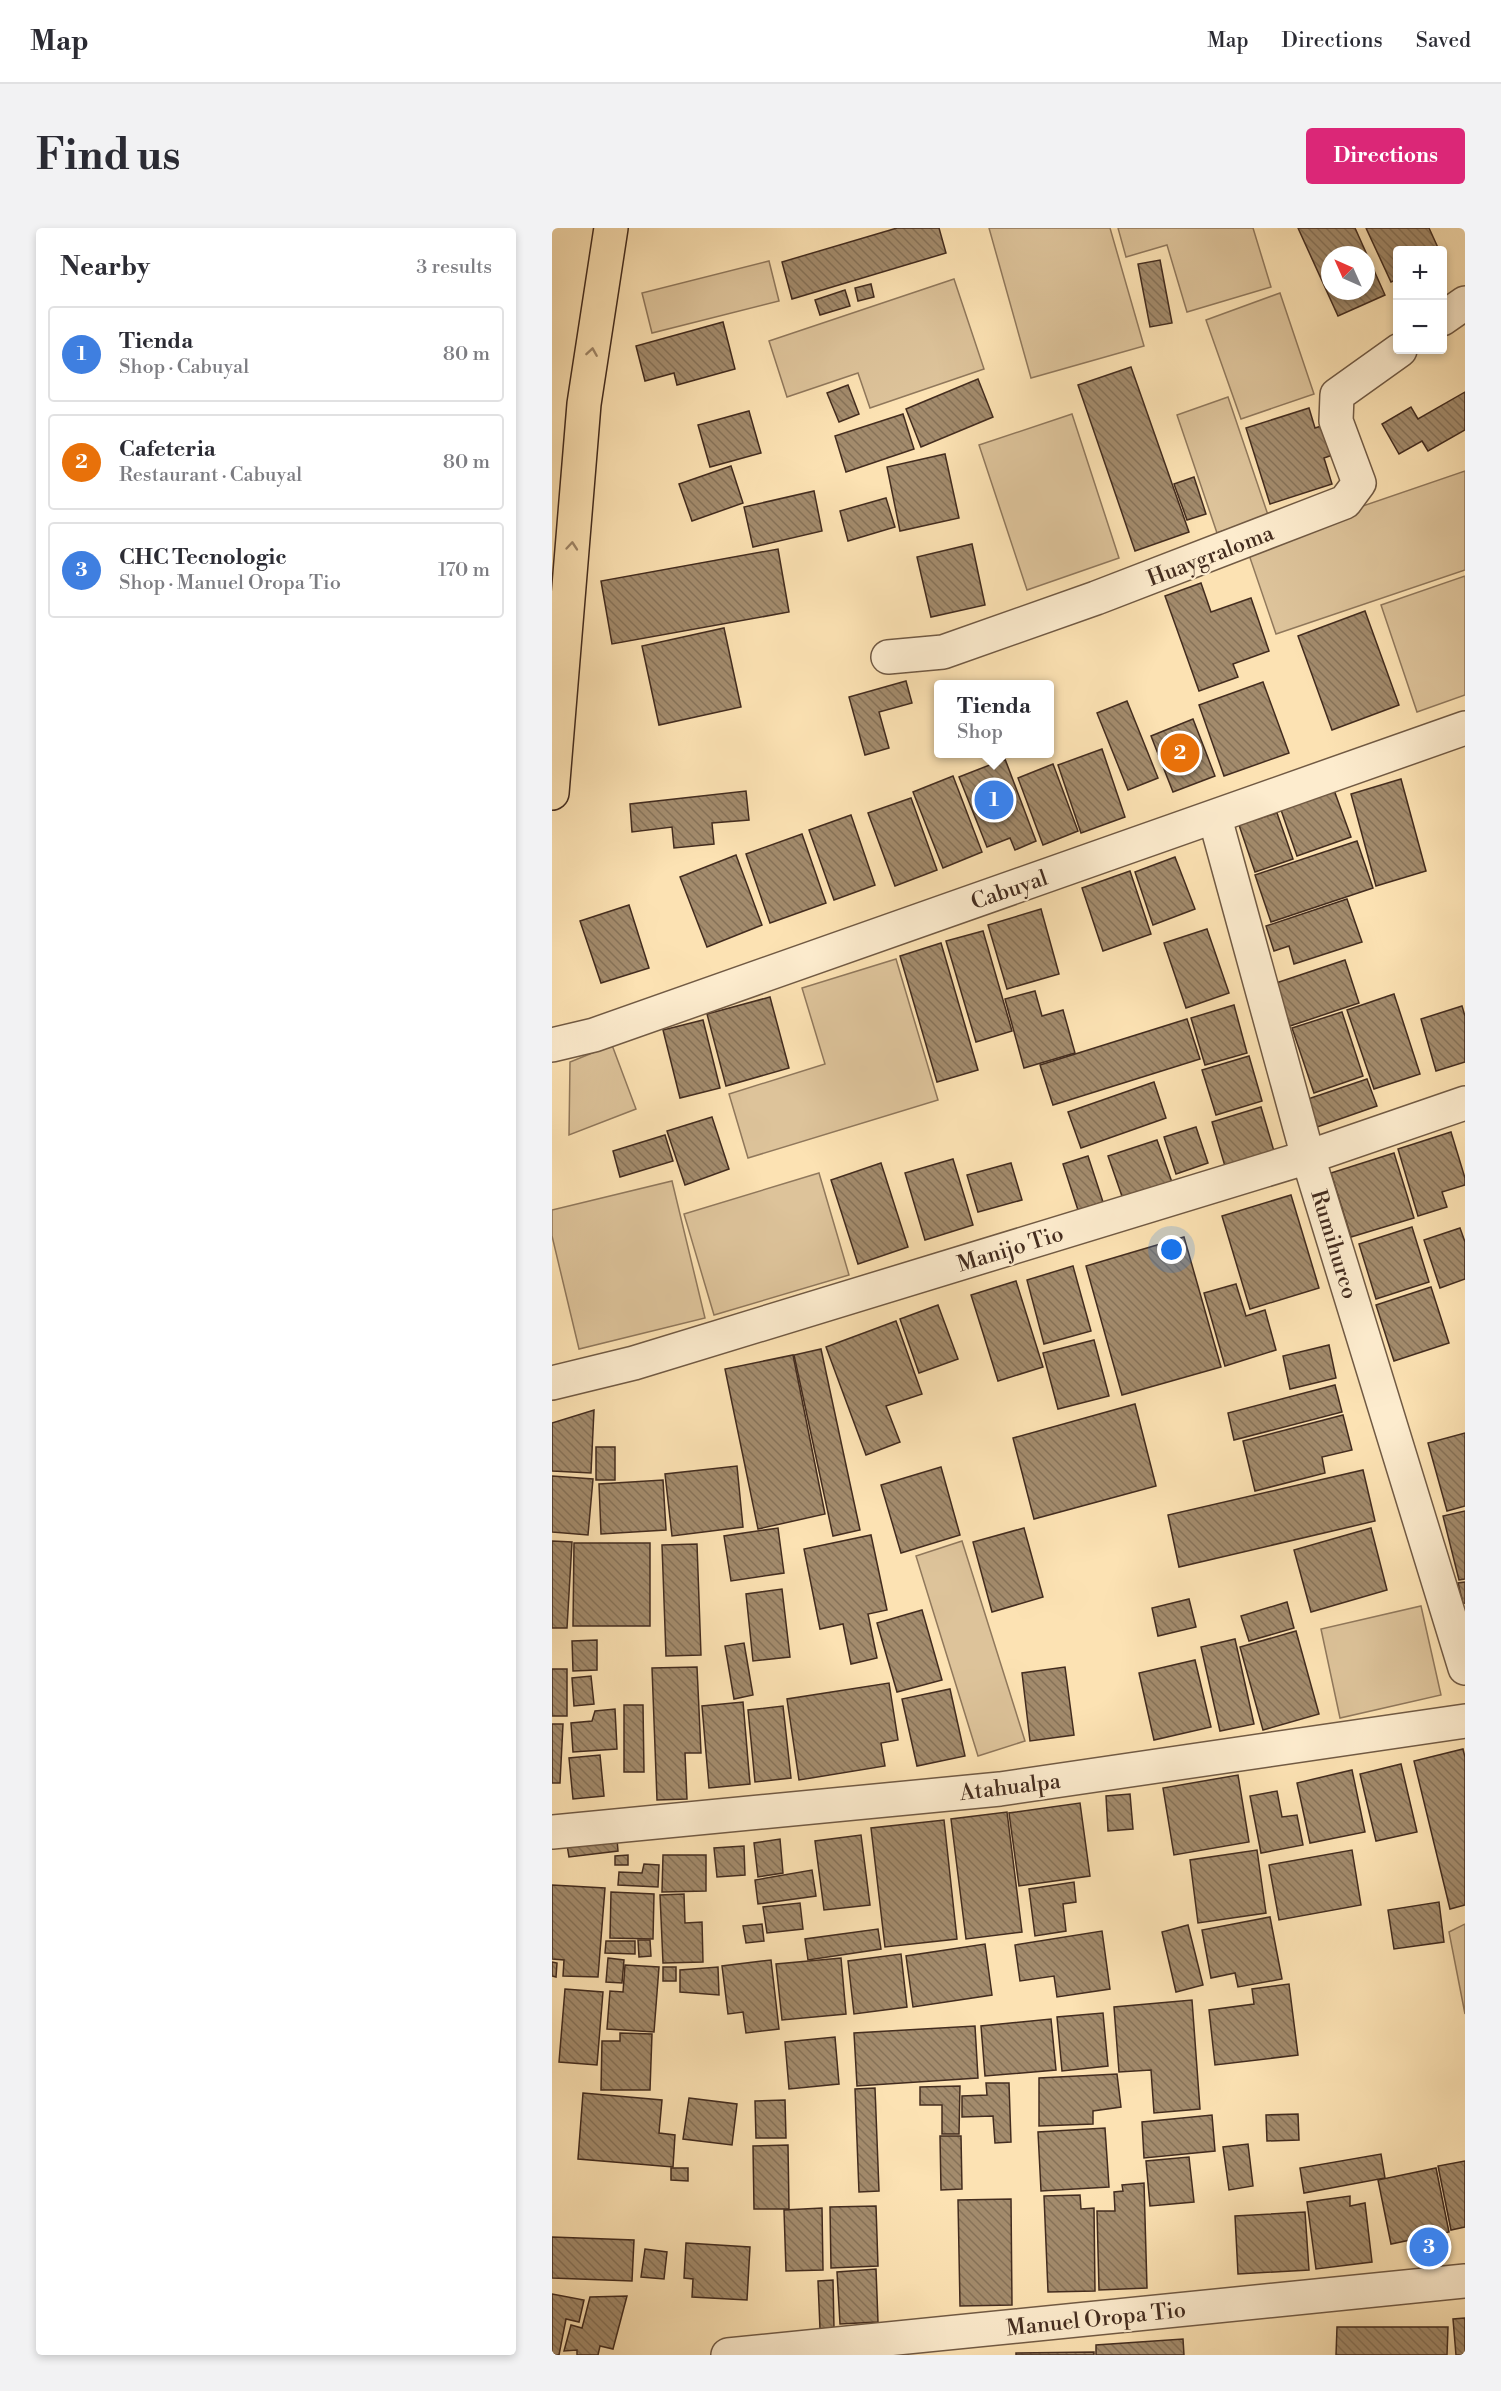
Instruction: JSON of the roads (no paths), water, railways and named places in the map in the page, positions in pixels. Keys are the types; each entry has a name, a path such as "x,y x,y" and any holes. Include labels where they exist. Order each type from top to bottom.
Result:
{"highway":[{"path":"552,793 584,404 611,228"}],"street":[{"path":"1447,316 1465,303"},
{"name":"Huaygraloma","path":"888,657 943,652 1096,598 1345,502 1359,483 1336,421 1337,395 1394,354"},
{"name":"Cabuyal","path":"552,1045 594,1035 1465,728"},
{"name":"Rumihurco","path":"1215,818 1308,1157 1465,1668"},
{"name":"Manijo Tio","path":"552,1383 634,1363 1308,1157 1465,1103"},
{"name":"Atahualpa","path":"552,1833 1000,1789 1465,1721"},
{"name":"Manuel Oropa Tio","path":"728,2355 1465,2281"}],"place":[{"name":"Cafeteria","path":"1180,753"},
{"name":"Tienda","path":"994,800"},
{"name":"CHC Tecnologic","path":"1429,2247"}]}
